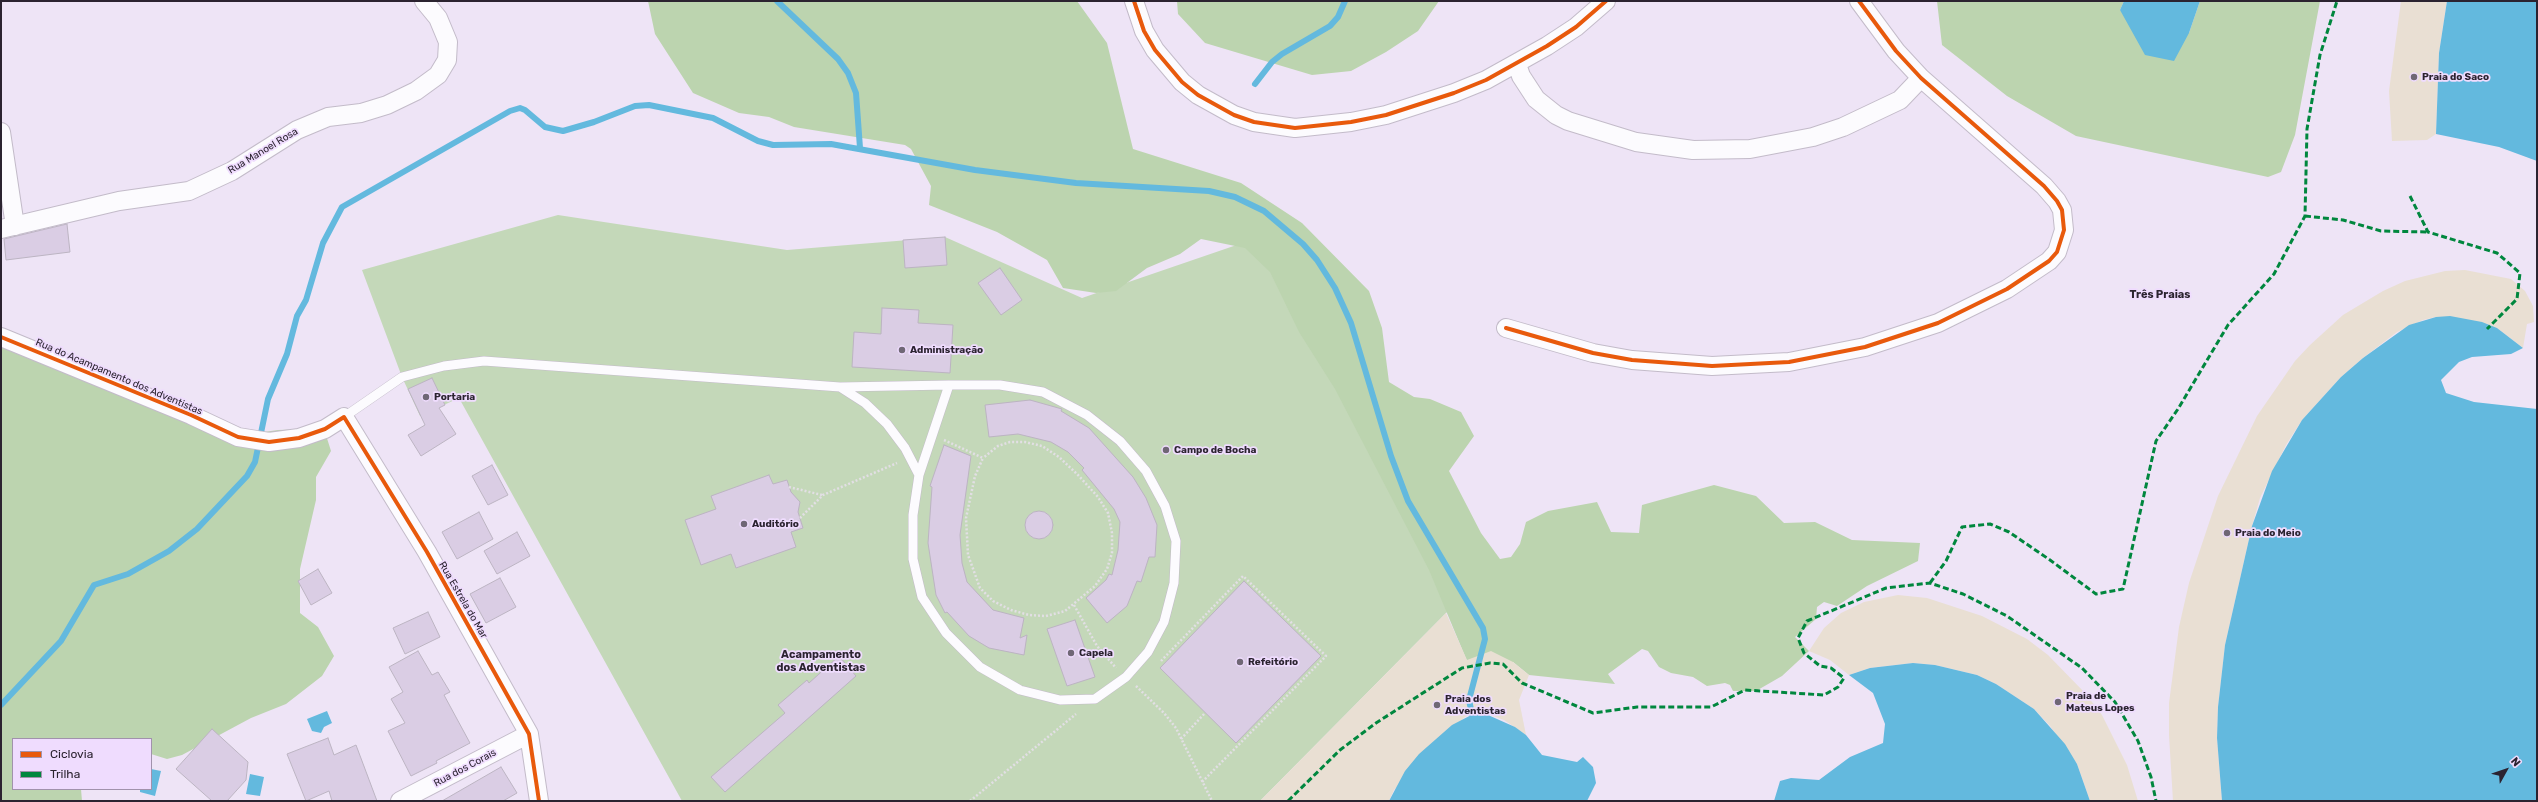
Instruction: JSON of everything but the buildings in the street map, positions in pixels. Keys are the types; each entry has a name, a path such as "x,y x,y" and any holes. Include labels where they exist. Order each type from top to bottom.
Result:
{"street":[{"name":"Rua Manoel Rosa","path":"8,227 119,201 189,191 232,171 297,130 328,117 361,113 387,105 416,91 438,75 447,60 448,42 438,18 424,1"},
{"path":"1134,1 1144,31 1155,50 1182,82 1216,106 1254,122 1275,126 1316,127 1386,115 1454,93 1517,64 1576,27 1606,1"},
{"path":"1506,328 1593,352 1632,360 1712,366 1758,365 1827,356 1902,336 1966,310 2040,268 2057,252 2064,230 2062,210 2048,189 1921,78 1896,51 1859,1"},
{"path":"1517,64 1521,76 1536,99 1556,115 1568,121 1636,142 1693,150 1750,149 1813,137 1843,127 1900,100 1921,78"},
{"path":"1,132 8,227"},
{"name":"Rua do Acampamento dos Adventistas","path":"1,337 191,415 238,437 269,442 299,438 325,429 344,417"},
{"name":"Rua Estrela do Mar","path":"344,417 427,552 529,734 539,801"},
{"name":"Rua dos Corais","path":"400,801 529,734"}],"lane":[{"name":"Rua do Acampamento dos Adventistas","path":"344,417 402,377 444,366 484,361 840,387 1000,385 1043,392 1093,420 1120,441 1146,471 1165,506 1176,541 1174,583 1164,622 1148,652 1126,677 1095,699"},
{"path":"950,385 931,433 919,475 913,515 913,559 922,597 946,633 980,667 1020,690 1060,700 1095,699"},
{"path":"840,387 865,403 887,424 910,457 919,475"}],"path":[{"path":"931,433 983,458"},
{"path":"1010,442 1025,442 1042,446 1059,456 1098,497 1108,513 1112,533 1112,553 1107,569 1095,586 1065,611 1046,616 1029,615 1011,610 993,601 980,588 968,554 966,518 975,476 983,458 998,446 1010,442"},
{"path":"800,518 823,495 910,457"},
{"path":"789,487 823,495"},
{"path":"1158,664 1243,576 1326,656 1202,782"},
{"path":"1074,605 1097,646 1112,665 1164,713 1181,739 1212,801"},
{"path":"1136,686 1142,681"},
{"path":"970,801 1095,699"},
{"path":"1181,739 1205,713"}],"green space":[{"path":"648,1 1077,1 1107,43 1133,149 1241,183 1302,223 1369,291 1382,328 1389,382 1414,397 1430,399 1461,412 1474,436 1449,471 1481,533 1500,559 1511,557 1520,544 1526,522 1548,511 1597,502 1611,532 1639,533 1642,505 1714,485 1756,496 1784,523 1815,522 1852,540 1920,543 1918,561 1867,586 1837,606 1824,602 1817,607 1816,619 1795,637 1809,651 1782,676 1756,691 1733,691 1730,685 1725,683 1707,686 1693,677 1671,673 1659,667 1648,651 1642,649 1608,674 1615,684 1529,675 1513,662 1467,661 1429,570 1335,389 1299,332 1270,272 1245,248 1201,239 1180,254 1147,268 1116,291 1096,293 1063,288 1047,260 997,232 929,205 931,186 911,149 905,145 794,127 769,117 739,113 693,93 655,34"},
{"path":"1177,1 1439,1 1418,31 1386,52 1351,71 1312,75 1205,43 1178,14"},
{"path":"1937,1 2124,1 2120,10 2189,33 2200,1 2320,1 2295,135 2281,172 2268,177 2076,136 2007,96 1942,45"},
{"path":"558,215 787,250 945,237 1082,298 1260,237 1452,607 1260,801 682,801 459,398 420,416 402,377 362,270"},
{"path":"1,339 228,437 278,430 309,429 325,432 331,451 316,477 316,500 300,569 300,613 318,627 334,656 322,676 286,704 251,718 182,755 167,759 152,754 152,738 12,738 12,790 81,790 82,801 1,801"}],"sand":[{"name":"Praia do Saco","path":"2401,1 2447,1 2439,53 2436,134 2427,140 2392,141 2389,91"},
{"name":"Praia do Meio","path":"2465,270 2511,279 2525,291 2533,306 2534,322 2527,324 2523,348 2497,328 2436,317 2423,320 2397,332 2363,358 2341,377 2302,420 2286,445 2260,498 2252,526 2225,645 2218,707 2217,738 2222,801 2173,801 2169,735 2169,703 2179,627 2189,583 2218,496 2257,416 2295,361 2343,315 2383,291 2405,281 2445,271"},
{"name":"Praia de Mateus Lopes","path":"1898,595 1927,598 1982,616 2027,639 2048,655 2085,693 2102,715 2127,765 2138,801 2090,801 2077,764 2050,726 2034,709 1996,684 1977,675 1935,665 1913,663 1870,668 1849,675 1830,660 1809,651 1824,628 1841,613 1864,602"},
{"name":"Praia dos Adventistas","path":"1446,613 1467,660 1491,651 1513,662 1529,675 1519,700 1526,735 1504,720 1479,711 1465,717 1394,790 1389,801 1260,801"}],"water":[{"path":"2124,1 2200,1 2189,33 2174,61 2145,55 2120,10"},
{"path":"2447,1 2537,1 2537,161 2499,147 2436,134 2439,53"},
{"path":"2450,316 2482,322 2497,328 2523,348 2511,354 2472,357 2459,362 2441,380 2446,393 2474,402 2537,409 2537,801 2222,801 2217,738 2218,707 2225,645 2252,526 2272,471 2302,420 2341,377 2363,358 2409,325 2436,317"},
{"path":"1913,663 1935,665 1977,675 1996,684 2034,709 2065,744 2077,764 2090,801 1774,801 1780,781 1791,778 1819,780 1850,757 1883,743 1885,724 1873,693 1849,675 1870,668"},
{"path":"327,711 332,723 324,727 321,733 312,731 307,719"},
{"path":"1479,711 1515,727 1526,735 1542,755 1577,762 1583,757 1593,767 1596,783 1587,801 1389,801 1405,771 1419,754 1452,725"},
{"path":"152,769 161,771 155,796 140,792 140,790 152,790"},
{"path":"250,774 264,777 260,796 246,794"}],"waterway":[{"path":"777,1 838,59 848,73 856,93 860,148"},
{"path":"1255,84 1272,62 1282,54 1330,26 1338,17 1345,1"},
{"path":"1,705 61,641 94,585 128,574 169,551 197,529 247,476 255,462 268,399 287,354 297,316 306,300 323,243 342,207 510,111 520,108 525,110 545,127 563,131 594,122 635,106 649,105 713,118 758,141 773,145 831,144 975,170 1076,183 1209,191 1235,197 1264,211 1303,244 1317,260 1335,288 1351,323 1391,456 1408,501 1483,628 1485,639 1469,700 1472,714"}],"marked path":[{"path":"1930,583 1946,561 1962,527 1990,524 2009,532 2096,594 2123,589 2156,441 2178,409 2228,325 2274,274 2305,216 2307,129 2320,55 2337,1"},
{"path":"2410,196 2428,232 2497,253 2520,273 2517,299 2487,329"},
{"path":"2305,216 2343,220 2381,231 2428,232"},
{"path":"1288,801 1340,750 1376,723 1462,668 1490,663 1503,664 1522,683 1593,713 1637,707 1711,707 1745,690 1824,695 1838,687 1844,678 1831,668 1820,666 1804,653 1798,638 1807,621 1886,588 1930,583 1963,594 2007,616 2082,668 2115,702 2138,741 2151,777 2156,801"}],"cycle path":[{"path":"1134,1 1144,31 1155,50 1182,82 1198,95 1234,115 1254,122 1295,128 1351,122 1386,115 1454,93 1486,80 1547,46 1576,27 1606,1"},
{"path":"1506,328 1593,353 1632,360 1712,366 1789,362 1865,347 1938,323 2007,289 2049,261 2057,252 2064,230 2062,210 2057,201 2044,186 1921,78 1896,51 1859,1"},
{"path":"1,337 191,415 238,437 269,442 299,438 325,429 344,417 427,552 529,734 539,801"}],"place":[{"name":"Praia do Saco","path":"2414,77"},
{"name":"Administração","path":"902,350"},
{"name":"Portaria","path":"426,397"},
{"name":"Campo de Bocha","path":"1166,450"},
{"name":"Auditório","path":"744,524"},
{"name":"Praia do Meio","path":"2227,533"},
{"name":"Capela","path":"1071,653"},
{"name":"Refeitório","path":"1240,662"},
{"name":"Praia de Mateus Lopes","path":"2058,702"},
{"name":"Praia dos Adventistas","path":"1437,705"}],"district":[{"name":"Três Praias","path":"2160,295"},
{"name":"Acampamento dos Adventistas","path":"821,661"}]}
